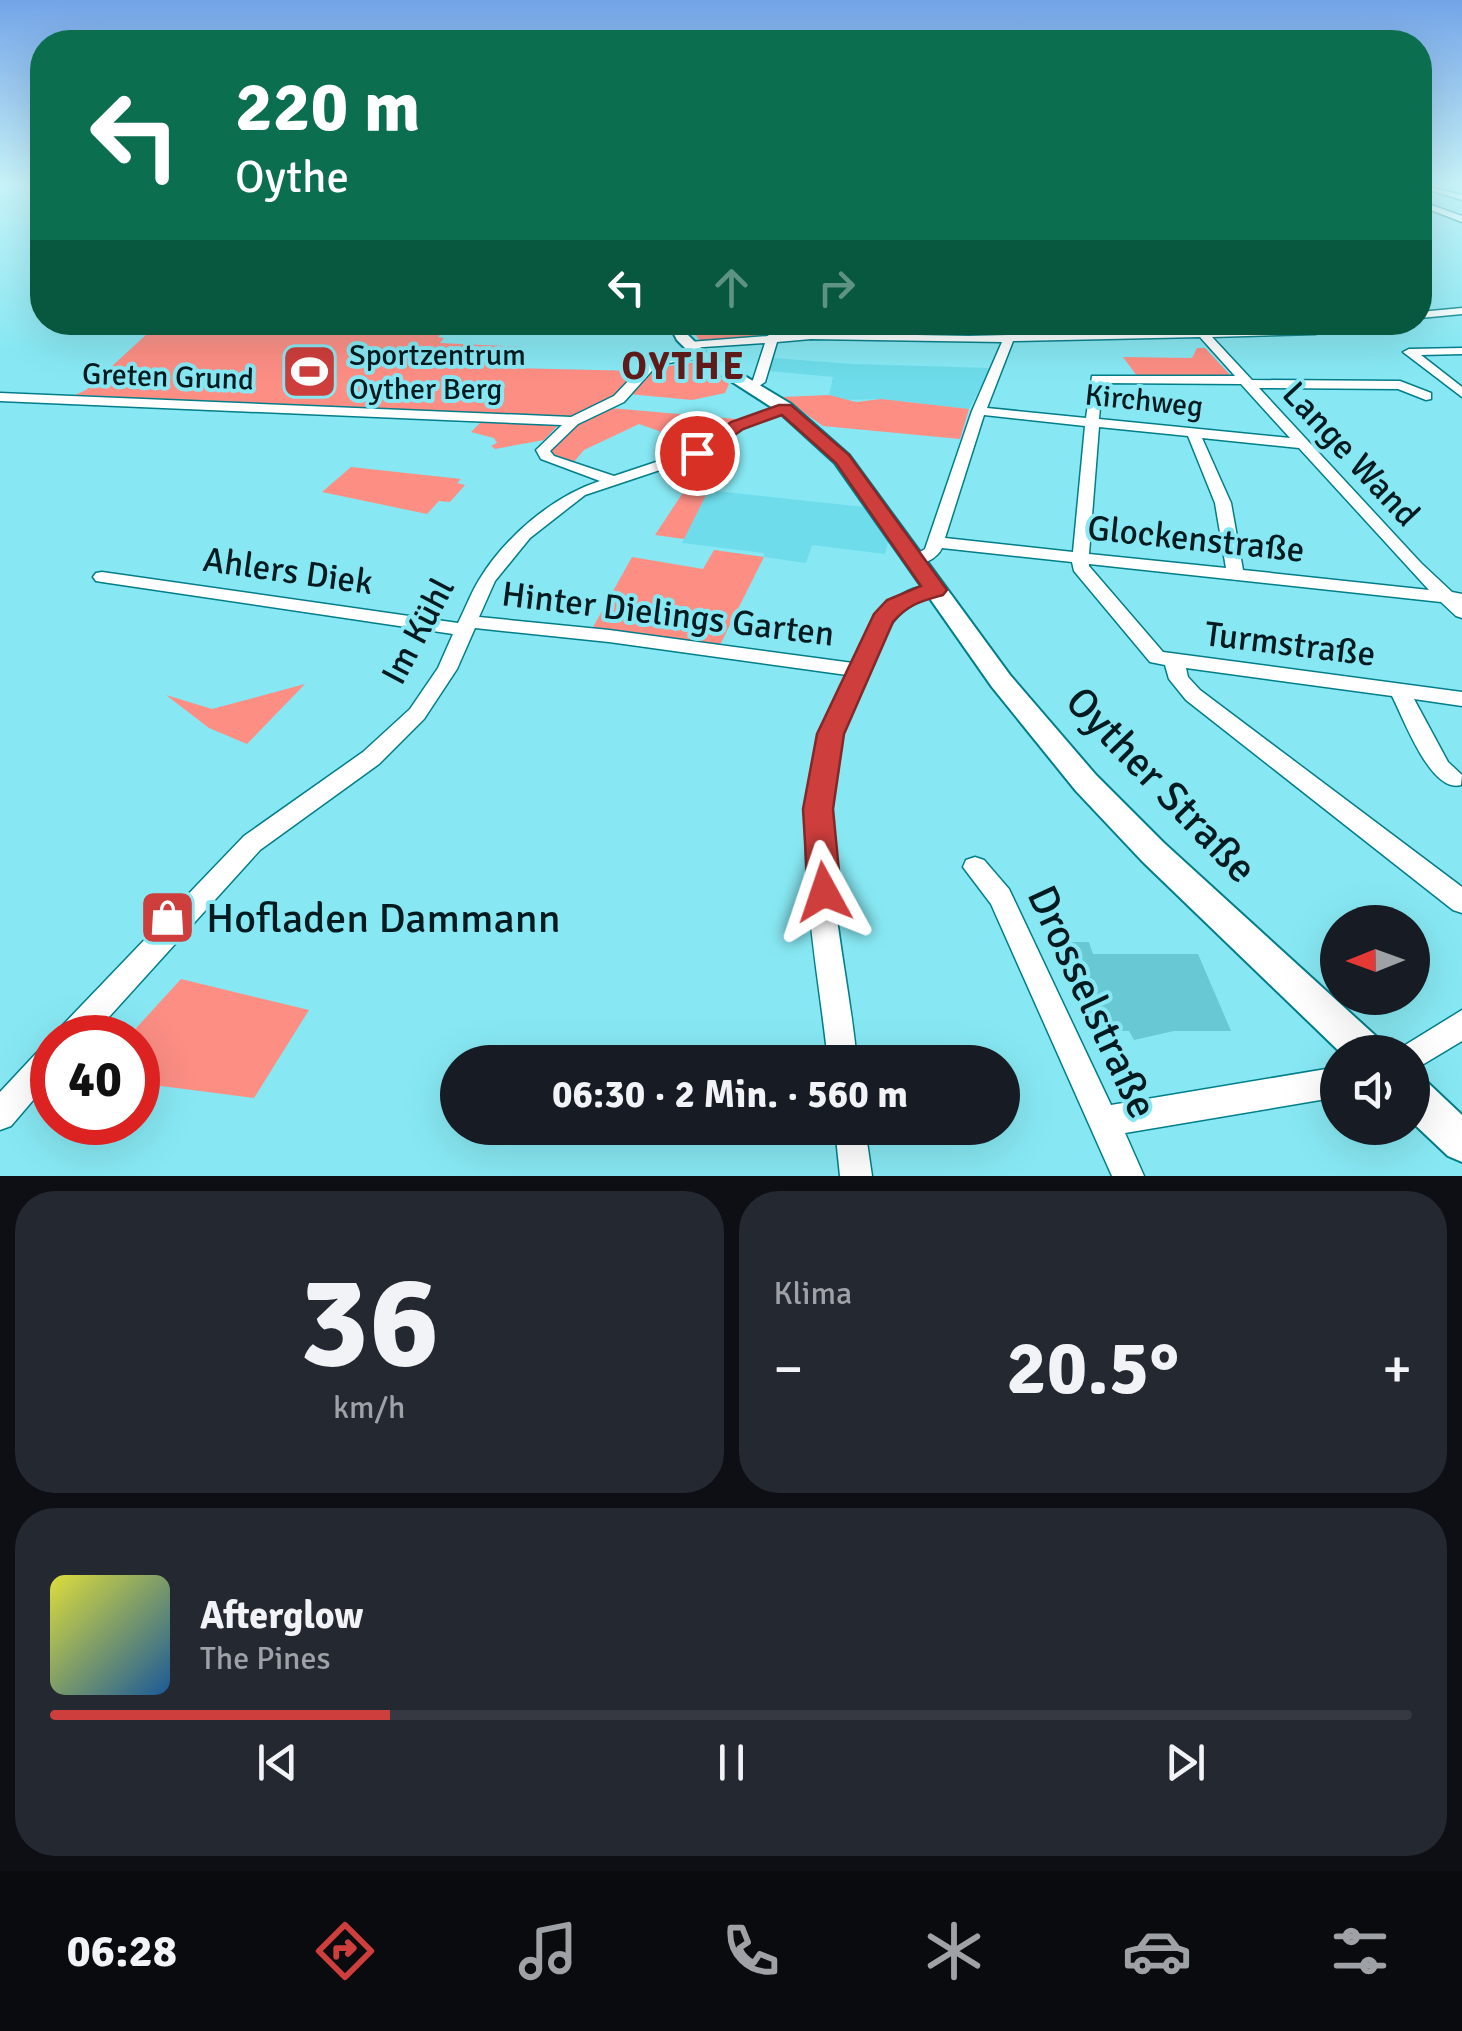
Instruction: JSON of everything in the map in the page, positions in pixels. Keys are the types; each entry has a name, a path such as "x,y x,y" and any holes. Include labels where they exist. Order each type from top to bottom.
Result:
{"main road":[{"path":"684,335 695,350 785,408 842,459 915,560"},
{"name":"Oyther Straße","path":"915,560 1039,730 1120,820 1348,1035"},
{"path":"1430,1113 1462,1142"}],"street":[{"path":"1432,310 1462,320"},
{"path":"1432,314 1462,312"},
{"path":"614,480 542,454 573,421 619,398 653,362 695,350 774,337 842,335"},
{"path":"915,560 932,552 1009,335"},
{"name":"Lange Wand","path":"1203,335 1414,566 1458,603"},
{"path":"752,386 759,382 774,337"},
{"path":"1457,390 1409,352 1462,351"},
{"path":"1078,558 1095,424 1096,379 1400,385 1457,390"},
{"path":"1400,385 1426,396"},
{"name":"Greten Grund","path":"0,397 573,421"},
{"name":"Im Kühl","path":"91,1015 252,843 371,758 405,727 436,689 487,580 524,535 567,499 697,453 737,426 785,408"},
{"name":"Kirchweg","path":"979,411 1304,444"},
{"path":"1194,434 1223,503 1236,576"},
{"name":"Glockenstraße","path":"936,542 1458,603"},
{"name":"Turmstraße","path":"1078,558 1080,567 1157,658 1462,699"},
{"name":"Ahlers Diek","path":"102,577 467,626"},
{"path":"841,1045 818,809 831,734 882,620 895,605 914,594 935,590"},
{"name":"Hinter Dielings Garten","path":"467,626 609,636 859,670"},
{"name":"Turmstraße","path":"1174,662 1180,679 1193,695 1462,902"},
{"name":"Turmstraße","path":"1398,691 1440,768 1453,779"},
{"name":"Drosselstraße","path":"975,867 1000,897 1128,1176"},
{"path":"1430,1044 1462,1024"},
{"path":"0,1114 30,1081"},
{"path":"1102,1122 1320,1085"},
{"path":"852,1145 856,1176"}],"shaded area":[{"path":"146,335 440,335 444,338 440,343 524,347 510,368 639,371 622,391 573,417 75,395 86,390"},
{"path":"696,335 766,335 700,341"},
{"path":"1197,348 1205,348 1232,377 1137,376 1123,357 1192,358"},
{"path":"773,358 991,368 969,409 881,399 841,400 829,395 833,377 769,371"},
{"path":"697,362 729,384 725,393 692,400 628,394 648,369"},
{"path":"829,395 856,402 881,399 969,409 960,439 823,426 782,397"},
{"path":"610,408 736,419 701,446 639,424 584,450 572,464 554,459 548,449 569,428"},
{"path":"485,418 561,422 544,440 495,449 491,446 497,443 494,438 471,432"},
{"path":"351,467 461,479 457,483 465,485 450,502 439,501 427,514 322,492"},
{"path":"686,488 707,493 684,539 655,535"},
{"path":"707,490 864,507 888,542 885,554 812,545 806,563 764,557 764,553 682,543"},
{"path":"714,550 764,557 720,645 592,629 632,557 703,569"},
{"path":"305,684 247,744 209,728 166,695 212,709"},
{"path":"181,979 309,1010 254,1098 160,1086 160,1015 148,1015"}],"building":[{"path":"1064,942 1089,942 1093,954 1198,954 1231,1031 1174,1031 1134,1040 1129,1031 1091,1030"}],"place":[{"name":"Sportzentrum Oyther Berg","path":"310,372"},
{"name":"Hofladen Dammann","path":"167,918"}],"district":[{"name":"OYTHE","path":"684,366"}],"route":[{"path":"697,453 750,419 785,408 842,459 935,590 914,594 895,605 882,620 839,711 820,783 824,892"}]}
